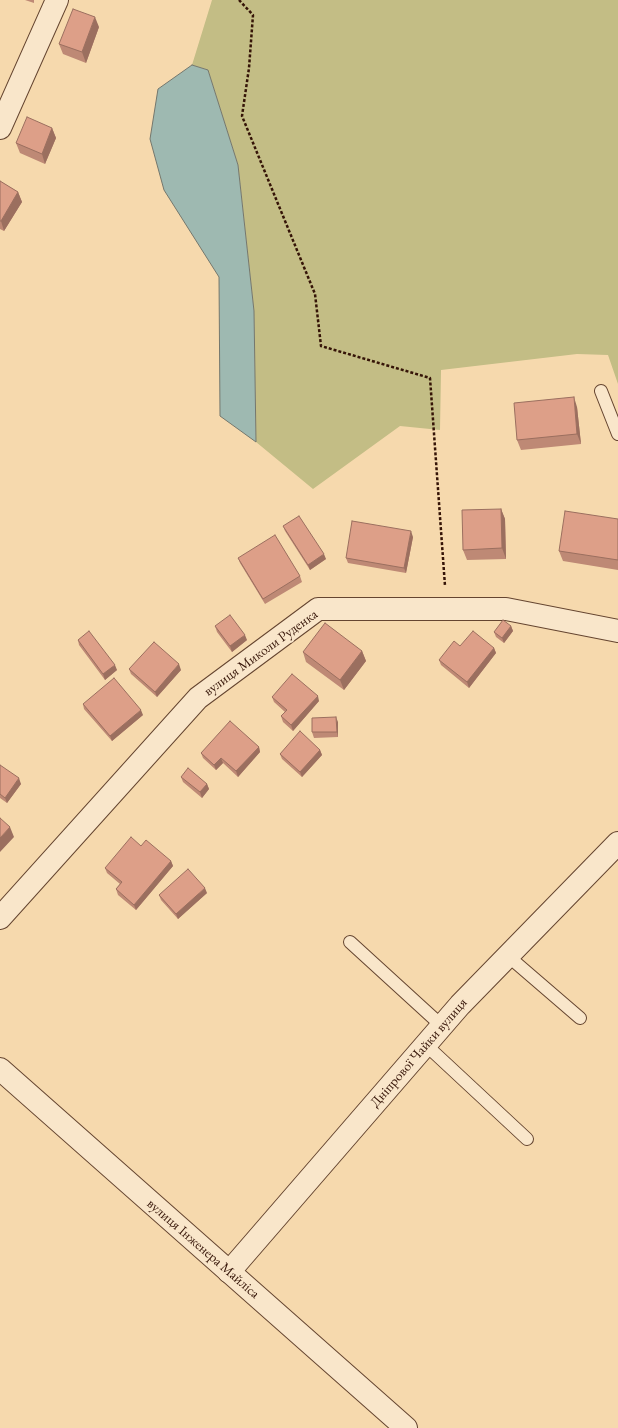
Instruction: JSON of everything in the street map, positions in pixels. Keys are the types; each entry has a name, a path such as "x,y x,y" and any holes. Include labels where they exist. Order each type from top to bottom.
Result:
{"street":[{"path":"0,128 57,0"},
{"name":"вулиця Миколи Руденка","path":"0,918 198,698 318,609 506,609 618,631"},
{"name":"Дніпрової Чайки вулиця","path":"229,1272 442,1026 618,843"},
{"name":"вулиця Інженера Майліса","path":"0,1069 406,1428"}],"lane":[{"path":"601,391 618,434"},
{"path":"350,942 442,1026"},
{"path":"508,956 580,1018"},
{"path":"426,1045 527,1139"}],"path":[{"path":"239,0 253,15 249,68 242,116 316,294 321,346 430,378 447,609"}],"shaded area":[{"path":"212,0 618,0 618,384 608,355 577,354 441,370 440,430 400,426 313,489 256,442 254,311 238,165 208,70 192,65"}],"water":[{"path":"192,65 208,70 238,165 254,311 256,442 220,416 219,277 164,190 150,139 158,89"}],"building":[{"path":"73,9 95,17 82,52 59,44"},
{"path":"27,117 52,128 42,154 16,143"},
{"path":"0,181 18,192 1,221 0,221"},
{"path":"574,397 577,434 517,440 514,403"},
{"path":"501,509 502,548 463,550 462,510"},
{"path":"565,511 618,519 618,560 559,551"},
{"path":"299,516 324,554 308,565 283,526"},
{"path":"352,521 411,531 404,568 346,558"},
{"path":"275,535 300,576 263,599 238,558"},
{"path":"230,615 245,635 230,646 215,626"},
{"path":"503,620 511,626 502,638 494,632"},
{"path":"325,623 362,651 340,680 303,652"},
{"path":"89,631 115,665 103,674 78,640"},
{"path":"473,631 494,648 467,682 439,660 454,641 460,646"},
{"path":"154,642 179,664 155,692 129,669"},
{"path":"292,674 318,696 291,725 281,716 287,710 272,697"},
{"path":"114,678 141,710 110,736 83,704"},
{"path":"336,717 337,732 312,732 312,718"},
{"path":"230,721 259,747 236,771 221,758 214,765 201,753"},
{"path":"300,731 320,750 300,772 280,754"},
{"path":"0,765 19,778 5,798 0,794"},
{"path":"188,768 207,784 200,792 181,777"},
{"path":"0,818 10,827 0,838"},
{"path":"131,837 141,846 146,840 171,861 134,905 116,889 122,882 105,868"},
{"path":"188,869 205,888 176,914 159,895"}]}
